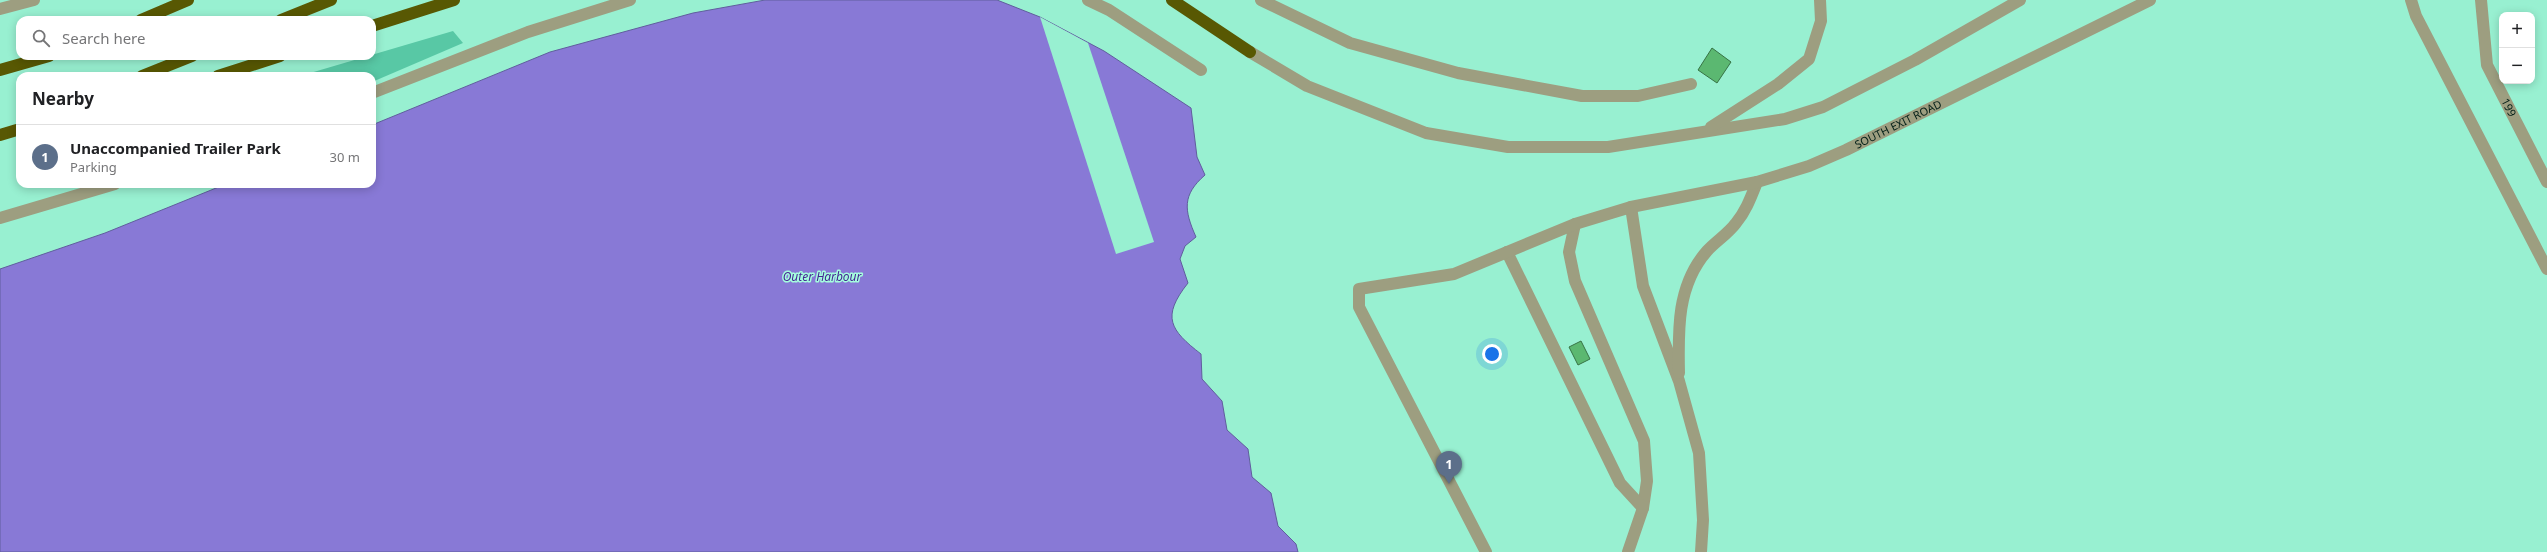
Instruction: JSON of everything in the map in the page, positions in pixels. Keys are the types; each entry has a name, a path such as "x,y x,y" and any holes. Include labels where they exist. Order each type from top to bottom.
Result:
{"highway":[{"path":"150,16 188,0"},
{"path":"292,16 331,0"},
{"path":"376,25 454,0"},
{"path":"1172,0 1250,52"},
{"path":"0,70 35,60"},
{"path":"152,72 182,60"},
{"path":"230,72 268,60"},
{"path":"0,135 16,130"}],"street":[{"path":"0,9 34,0"},
{"path":"376,92 528,32 630,0"},
{"path":"1088,0 1109,10 1201,70"},
{"path":"1261,0 1350,43 1458,73 1582,96 1638,96 1691,84"},
{"path":"1708,129 1778,84 1809,59 1821,21 1820,0"},
{"path":"1250,52 1307,86 1426,134 1508,147 1608,147 1708,129 1785,119 1823,107 1915,60 2020,0"},
{"name":"SOUTH EXIT ROAD","path":"1486,552 1359,307 1360,289 1454,274 1575,224 1630,207 1757,182 1827,159 2150,0"},
{"path":"2411,0 2416,16 2547,269"},
{"name":"199","path":"2480,3 2487,65 2547,182"},
{"path":"1679,381 1679,313 1694,268 1707,251 1736,224 1748,205 1757,182"},
{"path":"0,218 101,188"},
{"path":"1630,207 1643,286 1679,381 1699,453 1703,520 1701,552"},
{"path":"1575,224 1569,252 1575,281 1644,441 1647,482 1643,508 1628,552"},
{"path":"1507,252 1620,483 1643,508"}],"green space":[{"path":"453,31 463,43 376,80 376,72 314,72 354,60 376,60 376,54"}],"water":[{"name":"Outer Harbour","path":"765,0 997,0 1040,17 1104,51 1191,108 1197,157 1205,175 1192,189 1187,203 1189,219 1196,237 1185,246 1180,259 1188,283 1174,305 1172,314 1173,322 1176,330 1182,338 1201,354 1202,379 1222,401 1227,430 1248,449 1252,477 1271,493 1278,526 1296,544 1298,552 0,552 0,269 105,233 216,188 376,188 376,123 550,52 693,13"}],"pier":[{"path":"1040,17 1088,43 1154,242 1116,254"}],"building":[{"path":"1712,48 1731,62 1717,83 1698,70"},
{"path":"1581,341 1590,359 1578,365 1569,347"}],"place":[{"name":"Unaccompanied Trailer Park","path":"1449,484"}]}
